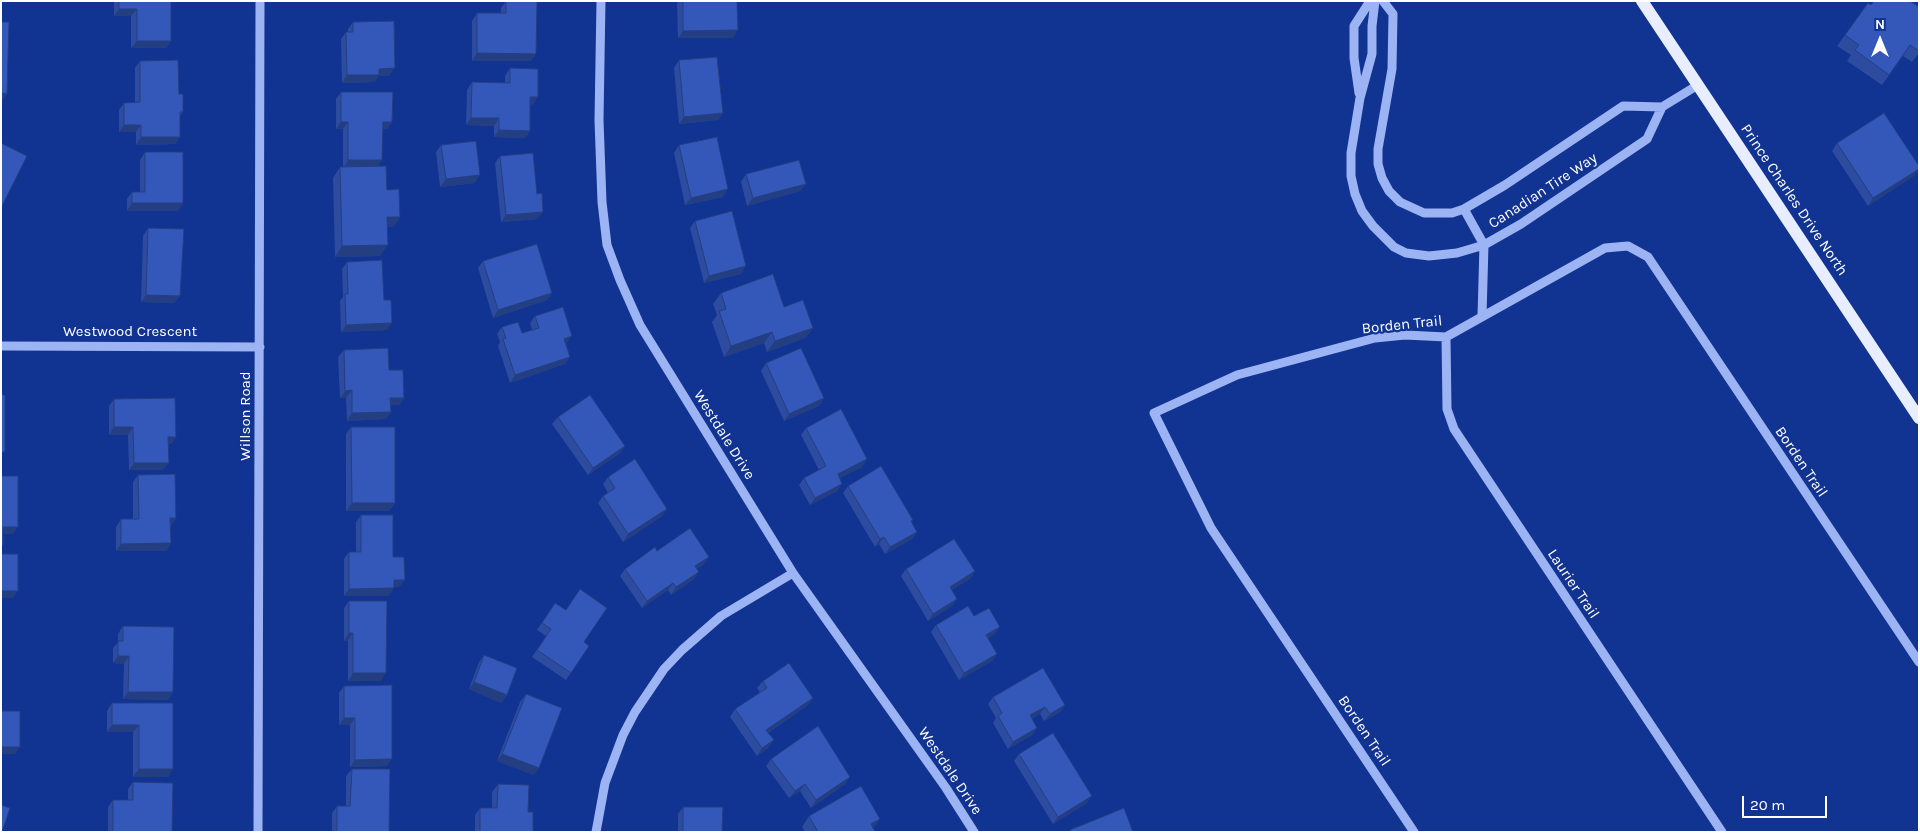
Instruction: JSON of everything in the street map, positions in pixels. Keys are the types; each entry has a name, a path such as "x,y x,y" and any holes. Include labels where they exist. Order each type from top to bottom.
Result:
{"main road":[{"name":"Prince Charles Drive North","path":"1642,1 1919,418"}],"street":[{"name":"Willson Road","path":"258,832 260,1"},
{"name":"Westdale Drive","path":"601,1 599,166 607,244 620,280 640,325 793,573 946,788 974,832"},
{"path":"1360,98 1354,58 1354,26 1370,1"},
{"path":"1375,1 1372,26 1372,54 1360,98 1351,154 1351,176 1362,211 1373,226 1394,247 1406,254 1417,256 1443,255 1484,244 1464,209"},
{"name":"Canadian Tire Way","path":"1384,1 1393,14 1392,70 1378,149 1378,164 1382,178 1389,190 1400,202 1411,208 1424,213 1452,213 1464,209 1505,185 1623,106 1662,108 1647,139 1521,224 1484,244 1482,316"},
{"path":"1662,108 1698,85"},
{"name":"Borden Trail","path":"1414,832 1211,528 1154,413 1237,376 1375,338 1405,335 1446,336 1605,248 1628,246 1648,257 1919,662"},
{"name":"Laurier Trail","path":"1446,336 1447,409 1454,430 1722,832"},
{"name":"Westwood Crescent","path":"1,346 260,347"},
{"path":"596,832 606,783 623,734 635,712 664,669 720,616 793,573"}],"building":[{"path":"119,1 171,1 171,41 137,41 137,9 119,9"},
{"path":"506,1 537,1 536,54 477,53 477,13 506,13"},
{"path":"683,1 737,1 738,30 683,31"},
{"path":"1874,1 1910,1 1919,7 1919,51 1910,45 1889,75 1855,50 1859,45 1845,35 1868,3 1871,5"},
{"path":"394,21 395,68 379,69 379,75 347,75 346,32 353,32 353,22"},
{"path":"1,22 9,22 7,94 1,93"},
{"path":"717,57 723,113 684,117 679,60"},
{"path":"178,60 179,94 183,94 183,112 180,112 180,137 141,137 141,125 124,125 124,103 140,102 140,61"},
{"path":"510,68 538,69 538,97 530,97 530,131 499,130 499,118 471,118 472,82 510,83"},
{"path":"341,92 393,92 392,122 383,122 382,160 348,160 348,122 341,122"},
{"path":"1884,113 1919,166 1919,169 1873,198 1837,143"},
{"path":"717,137 728,189 691,198 679,145"},
{"path":"476,141 480,175 446,179 441,145"},
{"path":"1,143 27,156 1,208"},
{"path":"145,152 183,152 183,203 132,203 132,192 145,192"},
{"path":"533,153 537,194 542,193 543,212 506,215 500,156"},
{"path":"799,160 806,184 753,198 746,174"},
{"path":"386,166 387,190 399,189 400,217 387,217 388,245 342,246 340,167"},
{"path":"732,211 746,266 709,276 695,221"},
{"path":"148,228 184,229 180,296 146,295"},
{"path":"537,244 552,293 498,310 483,261"},
{"path":"382,260 384,300 391,300 392,323 346,325 345,294 348,294 347,262"},
{"path":"773,274 784,307 803,300 813,328 775,341 772,332 731,346 719,311 726,309 721,293"},
{"path":"563,307 572,336 564,339 570,357 515,375 503,339 506,338 502,327 518,322 522,333 539,328 535,316"},
{"path":"388,348 389,370 403,370 404,398 390,398 391,412 352,413 352,390 345,391 344,350"},
{"path":"801,348 824,398 789,414 766,363"},
{"path":"1,395 5,395 5,452 1,452"},
{"path":"590,395 625,446 593,468 558,417"},
{"path":"175,398 176,437 168,437 169,463 134,463 133,427 114,427 114,399"},
{"path":"841,409 867,459 838,474 842,484 815,498 804,478 826,466 806,428"},
{"path":"351,427 395,427 395,503 352,503"},
{"path":"635,459 667,509 628,534 603,496 615,488 608,477"},
{"path":"881,466 913,520 911,521 917,532 890,547 884,537 880,539 848,486"},
{"path":"175,474 176,518 170,518 171,543 121,544 121,519 139,519 138,475"},
{"path":"1,476 18,476 18,527 3,527 3,545 1,545"},
{"path":"361,515 393,515 393,557 404,557 405,580 394,580 394,588 349,589 349,552 361,552"},
{"path":"690,528 709,557 695,566 699,572 676,587 673,583 647,601 625,569 655,547 657,551"},
{"path":"954,539 975,571 950,587 957,599 933,614 906,569"},
{"path":"1,554 18,554 18,591 1,591"},
{"path":"580,589 607,608 584,642 589,646 571,673 537,650 551,629 542,623 555,603 566,610"},
{"path":"349,601 387,601 386,673 353,673 353,633 349,633"},
{"path":"968,606 974,616 989,608 1000,627 986,635 997,654 964,673 936,625"},
{"path":"123,626 174,627 173,692 128,692 129,656 118,656 118,641 123,641"},
{"path":"484,655 517,668 507,695 474,682"},
{"path":"789,663 813,698 766,730 774,740 762,748 735,709 767,688 763,681"},
{"path":"1043,668 1065,705 1050,714 1045,707 1030,715 1037,728 1013,742 998,716 1002,713 993,697"},
{"path":"392,685 392,759 355,760 355,718 344,718 344,686"},
{"path":"526,694 562,708 539,768 502,754"},
{"path":"112,703 173,703 173,769 139,769 139,725 112,725"},
{"path":"1,711 20,711 20,747 1,747"},
{"path":"818,726 850,777 816,800 805,784 795,791 771,759"},
{"path":"1053,733 1092,796 1058,817 1019,754"},
{"path":"352,769 390,769 389,832 337,832 337,806 350,806"},
{"path":"133,782 173,783 172,832 113,832 113,800 133,800"},
{"path":"498,784 529,785 528,812 533,812 533,832 480,832 480,808 497,808"},
{"path":"861,786 880,819 871,824 875,832 818,832 809,816"},
{"path":"1,805 10,808 2,832 1,832"},
{"path":"683,807 723,807 722,832 683,832"},
{"path":"1124,808 1133,832 1071,832 1070,830"}]}
